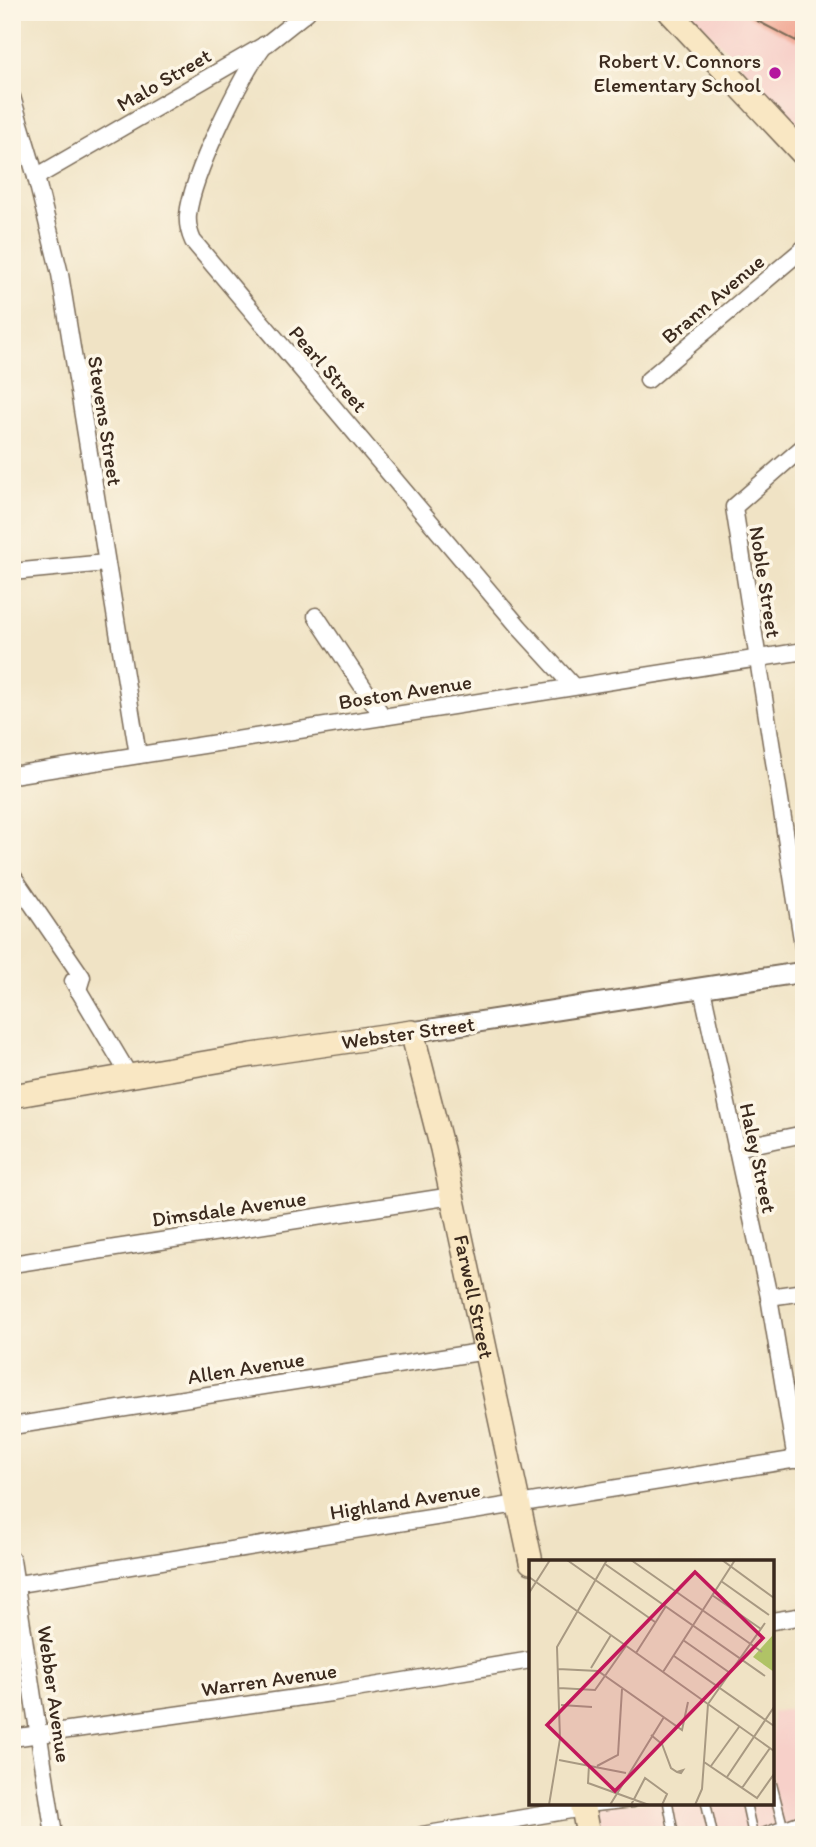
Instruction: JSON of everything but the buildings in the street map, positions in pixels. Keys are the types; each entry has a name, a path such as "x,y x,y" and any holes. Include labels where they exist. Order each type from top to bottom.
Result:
{"main road":[{"path":"670,12 804,155"},
{"name":"Webster Street","path":"12,1096 129,1075 412,1032"},
{"name":"Farwell Street","path":"412,1032 452,1196 531,1560"},
{"path":"583,1806 588,1835"}],"street":[{"name":"Malo Street","path":"36,177 264,45 307,12"},
{"name":"Pearl Street","path":"264,45 242,78 194,188 187,225 193,241 520,628 573,686"},
{"name":"Stevens Street","path":"12,97 36,177 60,274 138,755"},
{"name":"Brann Avenue","path":"648,380 804,248"},
{"name":"Noble Street","path":"804,446 734,507 804,952"},
{"path":"12,572 106,564"},
{"path":"316,616 383,717"},
{"name":"Boston Avenue","path":"12,775 804,651"},
{"path":"12,875 82,978 78,990"},
{"path":"65,969 129,1075"},
{"name":"Webster Street","path":"412,1032 804,972"},
{"name":"Haley Street","path":"702,989 769,1297 800,1459"},
{"path":"736,1148 804,1134"},
{"name":"Dimsdale Avenue","path":"12,1264 452,1196"},
{"path":"769,1297 804,1292"},
{"name":"Allen Avenue","path":"12,1426 486,1351"},
{"name":"Highland Avenue","path":"15,1584 800,1459"},
{"name":"Webber Avenue","path":"12,1560 54,1835"},
{"path":"774,1621 804,1616"},
{"name":"Warren Avenue","path":"12,1738 331,1693 529,1660"},
{"path":"422,1835 583,1806"}],"lane":[{"path":"774,1792 783,1826"},
{"path":"668,1805 674,1835"},
{"path":"706,1805 713,1835"},
{"path":"747,1805 755,1835 804,1818"}],"shaded area":[{"name":"Robert V. Connors Elementary School","path":"690,12 804,12 804,122 800,128"},
{"path":"804,1707 804,1835 600,1835 595,1805 774,1805 774,1712"}],"place":[{"name":"Robert V. Connors Elementary School","path":"775,73"}]}
